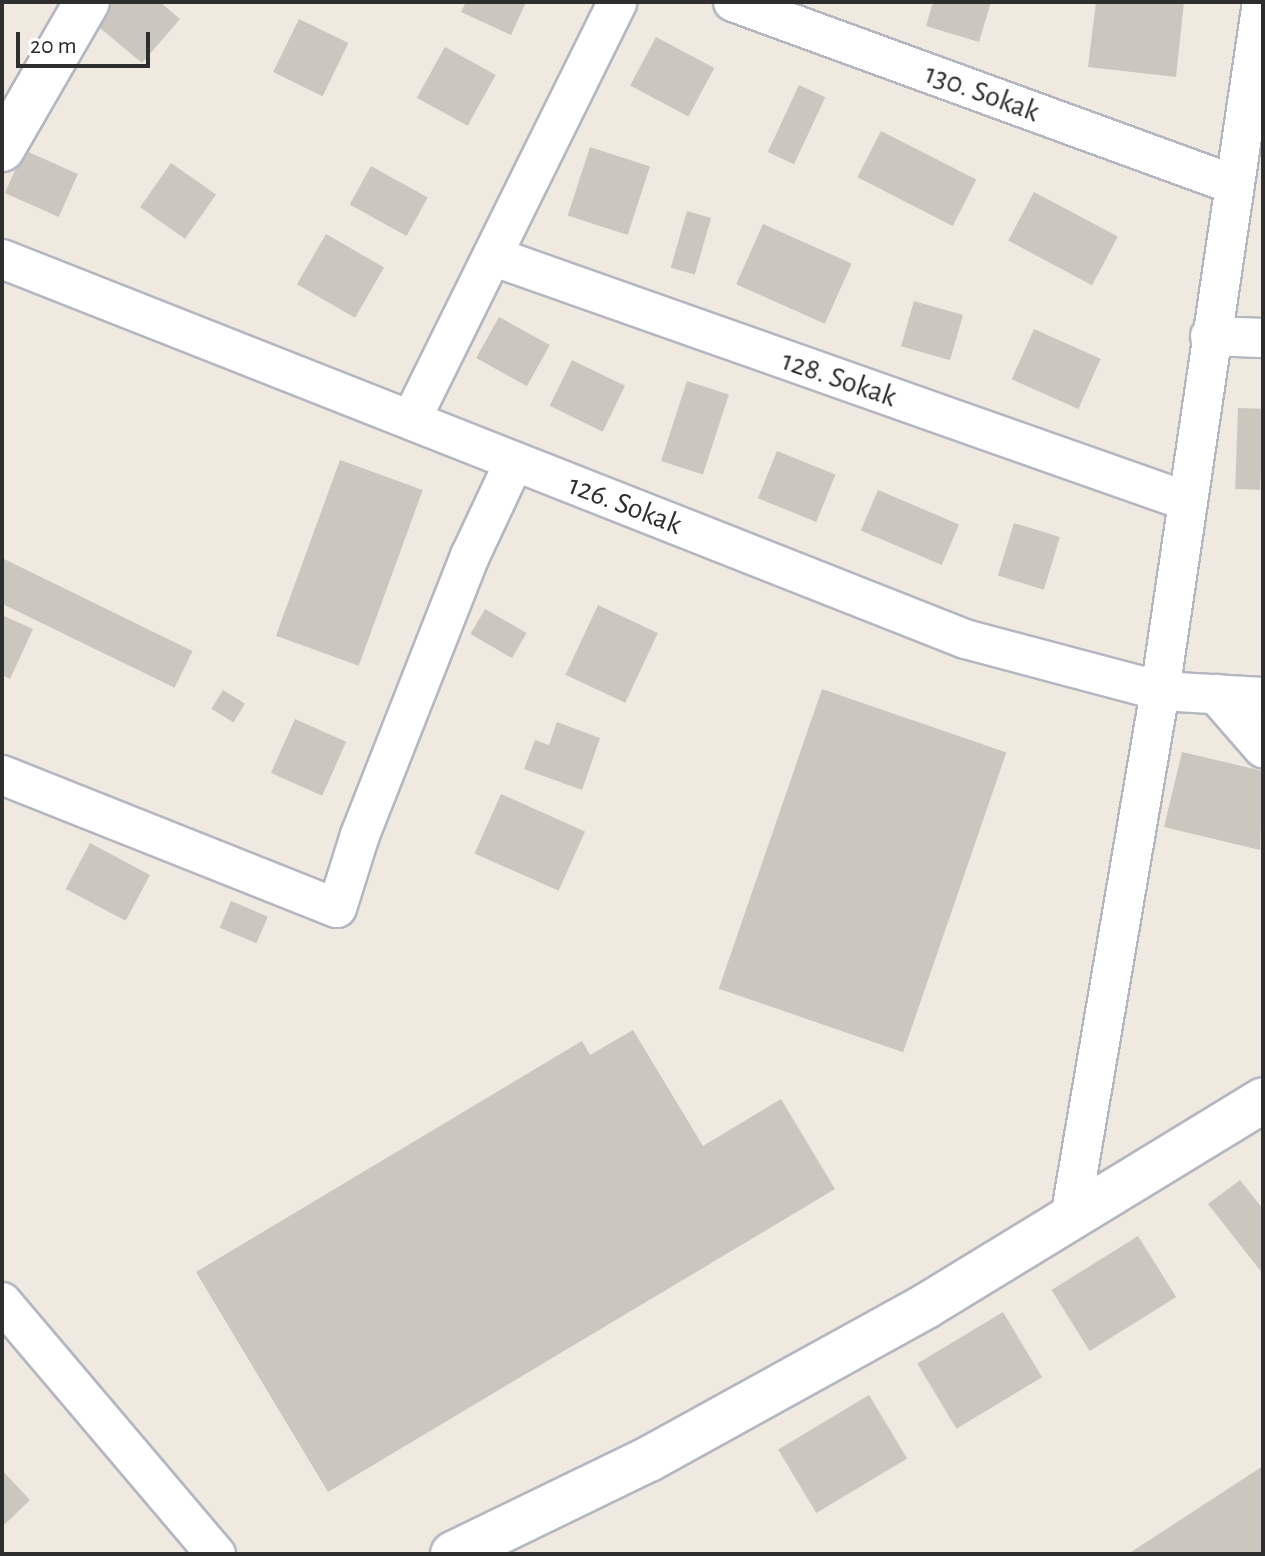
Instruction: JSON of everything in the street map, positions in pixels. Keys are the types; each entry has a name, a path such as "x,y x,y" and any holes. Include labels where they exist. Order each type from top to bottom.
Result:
{"main road":[{"path":"2,149 87,2"},
{"path":"453,1554 649,1459 926,1306 1263,1100"}],"street":[{"path":"411,420 618,2"},
{"name":"130. Sokak","path":"733,2 1232,184"},
{"path":"1070,1218 1160,691 1232,184 1262,2"},
{"name":"128. Sokak","path":"492,256 1186,501"},
{"name":"126. Sokak","path":"2,259 965,639 1160,691 1263,697"},
{"path":"1210,336 1263,338"},
{"path":"2,775 337,908 360,835 470,556 514,462"},
{"path":"1216,694 1263,748"},
{"path":"2,1302 216,1554"}],"building":[{"path":"112,2 160,2 180,19 142,63 94,23"},
{"path":"466,2 526,2 511,35 461,12"},
{"path":"933,2 991,2 979,42 926,26"},
{"path":"1096,2 1184,2 1176,77 1088,67"},
{"path":"299,19 348,43 323,96 273,72"},
{"path":"656,37 714,68 688,117 630,86"},
{"path":"445,47 496,75 468,126 417,98"},
{"path":"799,85 825,97 794,164 768,152"},
{"path":"881,131 976,180 953,226 857,177"},
{"path":"590,147 650,166 628,235 568,215"},
{"path":"24,150 78,174 59,217 5,193"},
{"path":"171,163 216,195 185,239 140,207"},
{"path":"371,166 428,198 407,236 350,204"},
{"path":"1034,192 1118,237 1092,285 1008,241"},
{"path":"687,211 711,218 695,275 671,268"},
{"path":"763,224 852,263 825,324 736,284"},
{"path":"326,234 384,268 355,318 297,284"},
{"path":"914,301 963,315 950,360 901,346"},
{"path":"499,317 550,345 527,386 476,358"},
{"path":"1034,329 1101,359 1078,409 1012,379"},
{"path":"572,360 625,386 603,432 550,406"},
{"path":"687,381 729,395 703,474 661,461"},
{"path":"1238,408 1263,409 1260,490 1235,489"},
{"path":"777,451 835,475 816,522 758,498"},
{"path":"340,460 423,490 359,666 276,636"},
{"path":"878,490 959,524 942,565 861,531"},
{"path":"1014,523 1060,537 1044,590 998,576"},
{"path":"2,558 193,651 175,688 2,604"},
{"path":"598,605 658,633 625,703 565,675"},
{"path":"485,609 527,633 512,658 470,634"},
{"path":"2,615 33,629 10,679 2,675"},
{"path":"822,689 1006,752 903,1052 719,989"},
{"path":"223,690 245,704 233,722 211,709"},
{"path":"295,719 346,742 322,796 271,773"},
{"path":"557,722 600,738 582,790 524,769 535,740 549,745"},
{"path":"1182,752 1263,771 1260,850 1164,827"},
{"path":"501,794 585,831 559,891 475,853"},
{"path":"90,843 150,875 126,921 66,889"},
{"path":"231,901 268,917 256,943 220,928"},
{"path":"633,1030 703,1146 781,1099 835,1189 328,1492 196,1272 582,1041 590,1055"},
{"path":"1240,1180 1263,1209 1263,1274 1208,1204"},
{"path":"1138,1236 1176,1297 1090,1351 1051,1290"},
{"path":"1003,1312 1042,1377 956,1429 917,1364"},
{"path":"869,1395 907,1458 816,1513 778,1450"},
{"path":"1263,1466 1263,1554 1128,1554"},
{"path":"2,1470 30,1500 2,1527"}]}
